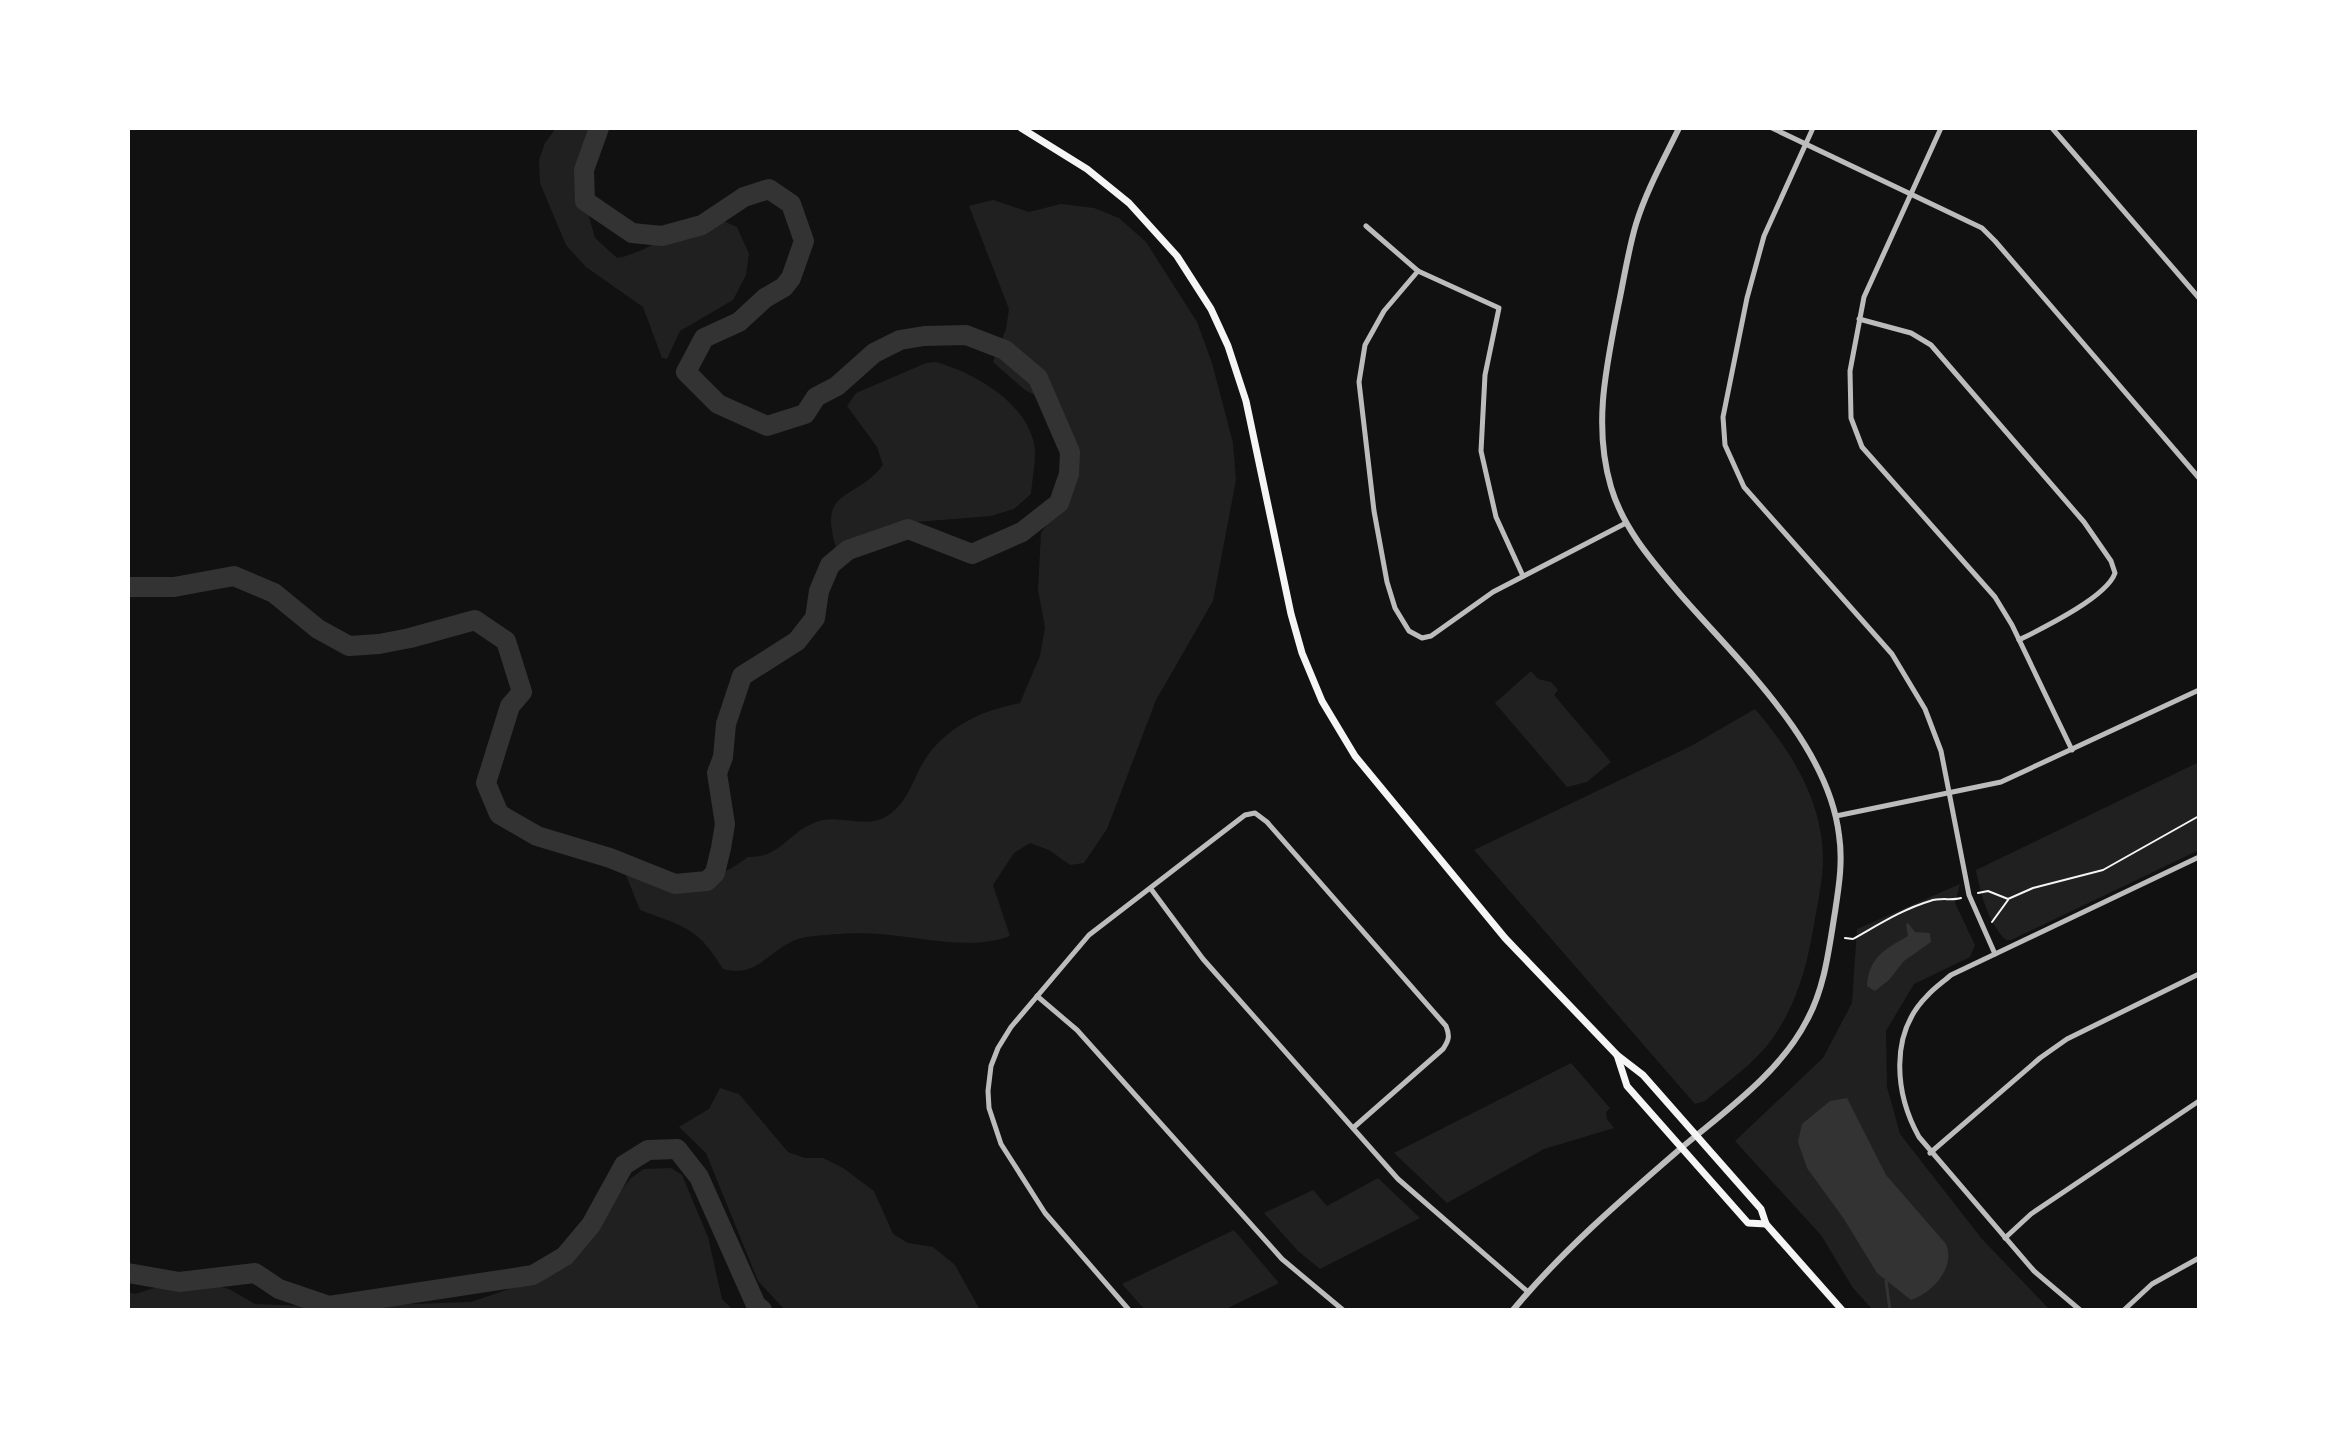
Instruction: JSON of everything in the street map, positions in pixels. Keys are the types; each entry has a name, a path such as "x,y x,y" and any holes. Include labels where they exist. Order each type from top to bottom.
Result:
{"main road":[{"path":"1021,128 1057,149 1114,190 1157,232 1188,272 1220,328 1241,381 1302,653 1328,711 1355,756 1505,938 1617,1055 1643,1075 1761,1209 1766,1224 1842,1310"},
{"path":"1617,1055 1627,1086 1681,1148 1748,1223 1766,1224"}],"street":[{"path":"1513,1310 1577,1240 1788,1051 1816,1002 1822,983 1840,874 1836,816 1821,774 1800,735 1652,562 1626,523 1611,488 1604,457 1602,398 1636,225 1679,128"},
{"path":"1772,128 1982,228 2199,478"},
{"path":"1813,128 1764,236 1747,298 1723,417 1725,445 1744,487 1892,654 1925,709 1941,751 1969,895 1995,954"},
{"path":"1941,128 1867,289 1850,371 1851,418 1862,447 1995,597 2072,750"},
{"path":"2052,128 2199,298"},
{"path":"1366,226 1418,271 1499,308 1485,375 1481,451 1496,517 1523,576"},
{"path":"1418,271 1384,311 1365,345 1359,382 1374,511 1387,582 1395,608 1409,631 1422,638 1431,636 1493,592 1626,523"},
{"path":"1859,319 1911,333 1931,345 2078,514 2113,565 2114,576 2106,588 2064,616 2019,640"},
{"path":"1836,816 2001,782 2199,690"},
{"path":"1129,1310 1045,1213 1004,1149 993,1125 988,1091 995,1056 1011,1027 1089,935 1245,815 1255,813 1267,822 1446,1026 1449,1041 1443,1049 1353,1128"},
{"path":"2080,1310 2042,1279 2005,1238 1930,1153 1909,1120 1900,1085 1899,1058 1907,1026 1925,997 1951,975 2199,857"},
{"path":"1151,889 1203,959 1404,1184 1528,1292"},
{"path":"1930,1153 2040,1058 2067,1039 2199,974"},
{"path":"1037,996 1077,1030 1282,1259 1342,1310"},
{"path":"2005,1238 2043,1206 2199,1101"},
{"path":"2124,1310 2152,1284 2199,1258"}],"path":[{"path":"1992,922 2008,899 2033,888 2103,870 2199,816"},
{"path":"1977,893 1988,891 2008,899"},
{"path":"1845,938 1853,939 1928,901 1946,897 1955,900 1962,898"}],"shaded area":[{"path":"556,128 593,128 575,167 595,238 617,258 643,250 696,224 721,221 737,227 749,254 746,275 733,300 680,331 667,359 662,358 643,307 586,267 566,245 540,183 539,160 545,143"},
{"path":"993,200 1029,212 1061,204 1094,208 1119,218 1146,242 1197,322 1212,363 1233,443 1236,480 1213,601 1156,700 1107,829 1084,863 1070,865 1049,850 1030,843 1014,853 993,885 1010,936 962,943 871,933 806,937 794,940 747,969 723,969 697,936 668,920 640,910 626,875 690,881 704,879 732,868 748,857 777,849 806,826 816,822 834,819 870,822 887,816 904,799 924,761 943,739 978,715 1020,703 1040,656 1045,627 1038,590 1041,533 1051,519 1071,468 1073,441 1059,408 1025,390 993,362 1006,329 1009,309 969,206"},
{"path":"936,362 981,381 1009,402 1020,415 1029,429 1035,450 1031,494 1014,509 991,516 891,524 837,550 831,515 835,505 883,465 877,447 847,406 856,393 926,363"},
{"path":"1531,671 1538,679 1551,682 1558,690 1554,695 1611,762 1587,782 1567,787 1495,703"},
{"path":"1755,709 1792,759 1811,796 1823,857 1820,894 1803,973 1781,1025 1750,1064 1705,1101 1695,1104 1474,850 1691,746"},
{"path":"2199,762 2199,850 2006,940 1986,908 1976,870"},
{"path":"1960,884 1955,903 1975,945 1970,957 1914,984 1886,1031 1887,1087 1900,1134 1982,1239 2050,1310 1873,1310 1853,1288 1821,1235 1735,1141 1823,1058 1852,1003 1857,929"},
{"path":"1908,923 1915,932 1930,933 1931,942 1904,961 1889,980 1875,991 1867,986 1871,968 1885,950 1908,936"},
{"path":"1571,1063 1610,1108 1606,1112 1607,1119 1614,1128 1544,1149 1447,1203 1394,1153"},
{"path":"720,1088 739,1094 788,1152 805,1158 823,1158 843,1168 874,1191 893,1234 908,1243 933,1247 955,1265 980,1310 785,1310 758,1281 706,1153 679,1127 709,1109"},
{"path":"1847,1098 1886,1175 1946,1244 1948,1262 1940,1278 1927,1292 1911,1300 1877,1273 1844,1219 1807,1168 1798,1142 1802,1124 1830,1101"},
{"path":"671,1168 682,1175 708,1237 722,1299 733,1310 128,1310 128,1292 135,1294 167,1284 196,1280 229,1289 255,1304 328,1307 471,1302 530,1282 569,1262 602,1224 617,1195 631,1178 644,1169"},
{"path":"1378,1178 1420,1218 1320,1269 1298,1251 1264,1213 1313,1190 1327,1206"},
{"path":"1234,1230 1279,1283 1224,1310 1145,1310 1122,1284"}],"waterway":[{"path":"128,587 174,587 234,576 274,593 318,629 349,646 410,638 475,620 506,641 522,692 510,706 486,783 499,814 537,836 610,858 675,884 707,881 715,873 725,824 717,773 723,757 726,724 742,676 797,641 815,618 819,591 830,565 848,550 908,529 972,554 1022,532 1059,503 1069,474 1070,452 1038,378 1005,350 966,335 900,340 874,353 837,386 816,397 805,414 767,426 718,404 686,372 704,338 739,322 791,278 804,241 791,204 769,189 744,197 702,225 662,236 632,233 585,201 584,170 599,128"},
{"path":"128,1273 179,1282 255,1273 279,1289 329,1306 533,1275 565,1256 591,1225 624,1165 648,1150 677,1149 699,1177 756,1305 762,1310"},
{"path":"1886,1281 1890,1310"}]}
